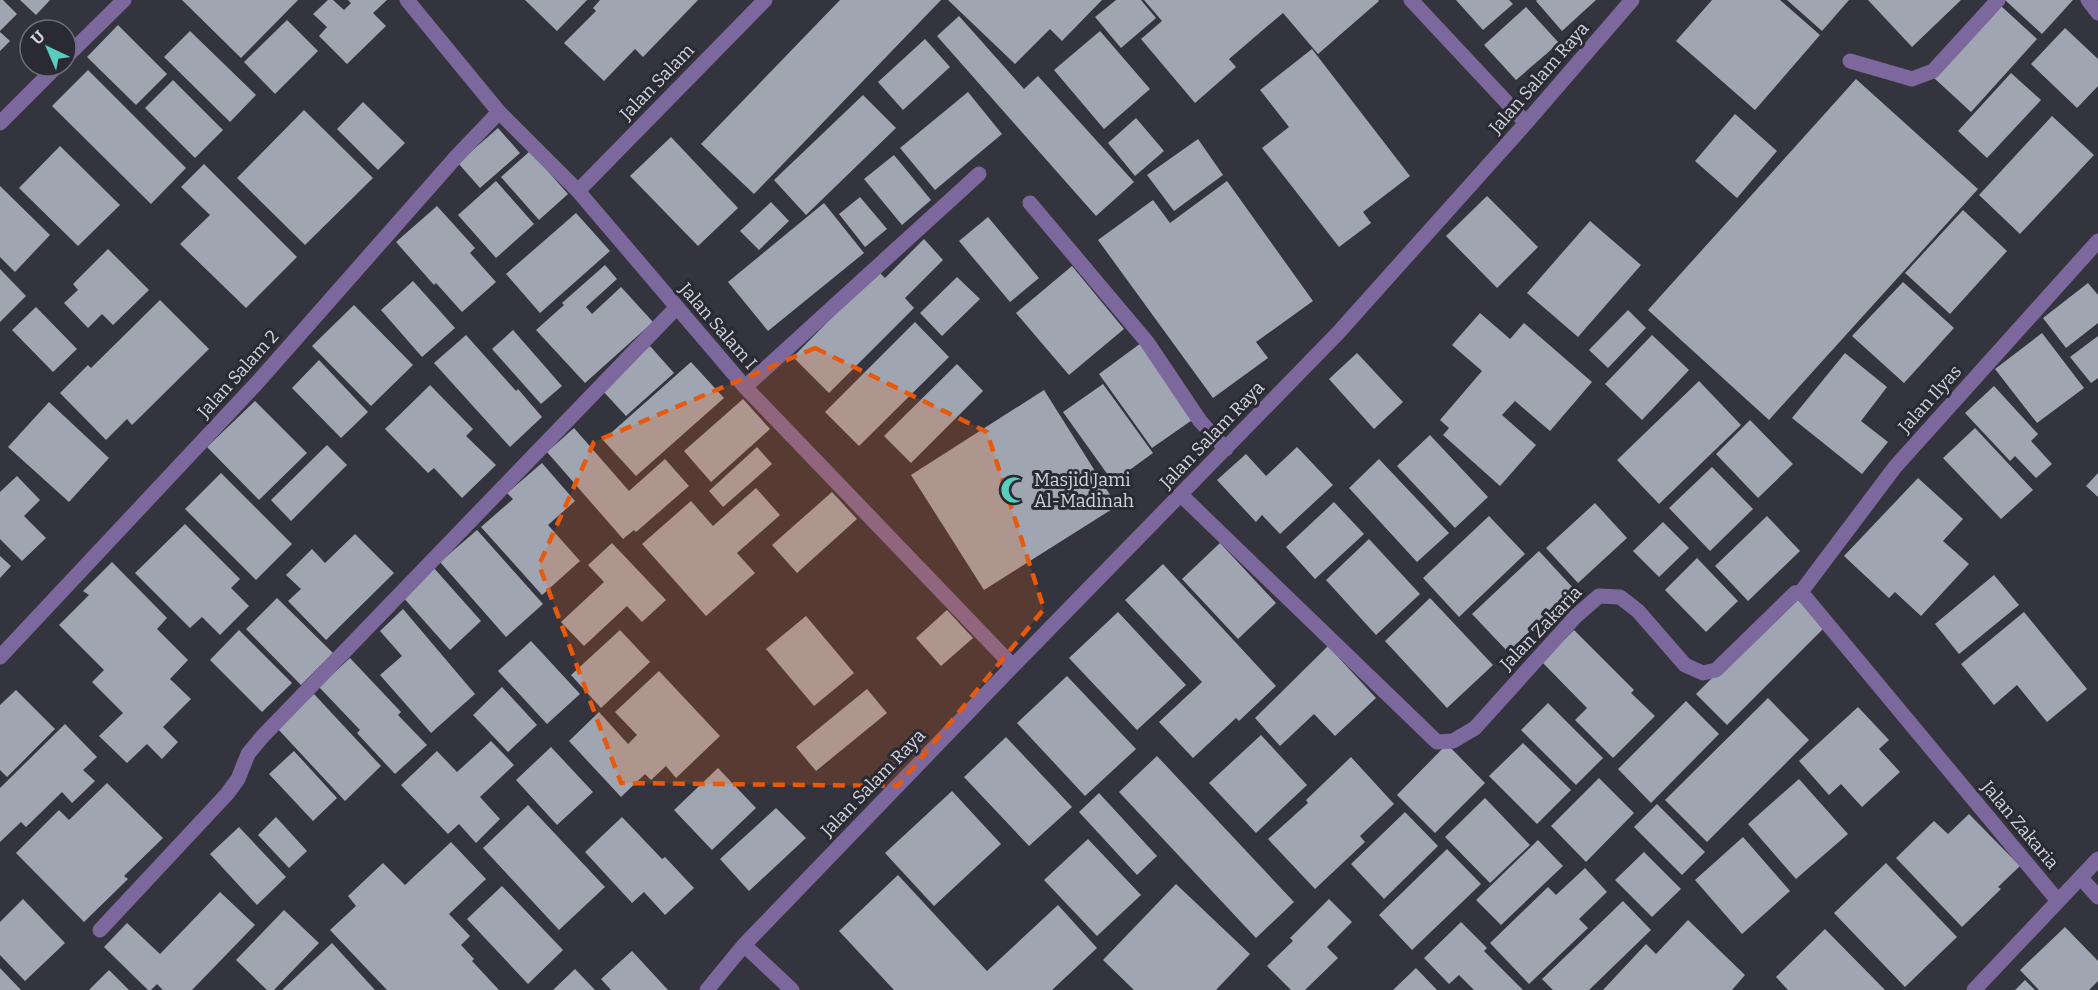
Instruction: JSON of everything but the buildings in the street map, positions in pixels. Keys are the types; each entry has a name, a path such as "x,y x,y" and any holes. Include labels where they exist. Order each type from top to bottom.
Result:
{"street":[{"path":"78,45 124,0"},
{"name":"Jalan Salam I","path":"407,0 499,112 578,191 745,387 1013,666"},
{"name":"Jalan Salam","path":"578,191 765,0"},
{"path":"1411,0 1526,123"},
{"name":"Jalan Salam Raya","path":"707,990 744,945 1338,333 1526,123 1632,0"},
{"path":"1850,61 1912,79 1933,71 1998,0"},
{"path":"2088,0 2098,13"},
{"path":"0,123 45,78"},
{"name":"Jalan Salam 2","path":"0,657 256,384 456,157 499,112"},
{"path":"745,387 979,174"},
{"path":"1030,203 1147,342 1200,421 1226,449"},
{"name":"Jalan Ilyas","path":"1801,592 1895,467 2098,241"},
{"path":"100,930 227,794 238,779 248,754 262,737 676,308"},
{"name":"Jalan Zakaria","path":"1181,495 1437,742 1453,741 1475,728 1576,616 1599,596 1620,597 1638,612 1685,666 1703,673 1716,670 1796,593 1801,592 2058,901"},
{"path":"1974,990 2098,859"},
{"path":"2081,878 2098,897"},
{"path":"744,945 792,990"}],"highlighted area":[{"path":"815,348 987,432 1044,609 898,786 621,783 539,565 594,442"}],"place":[{"name":"Masjid Jami Al-Madinah","path":"1014,490"}]}
